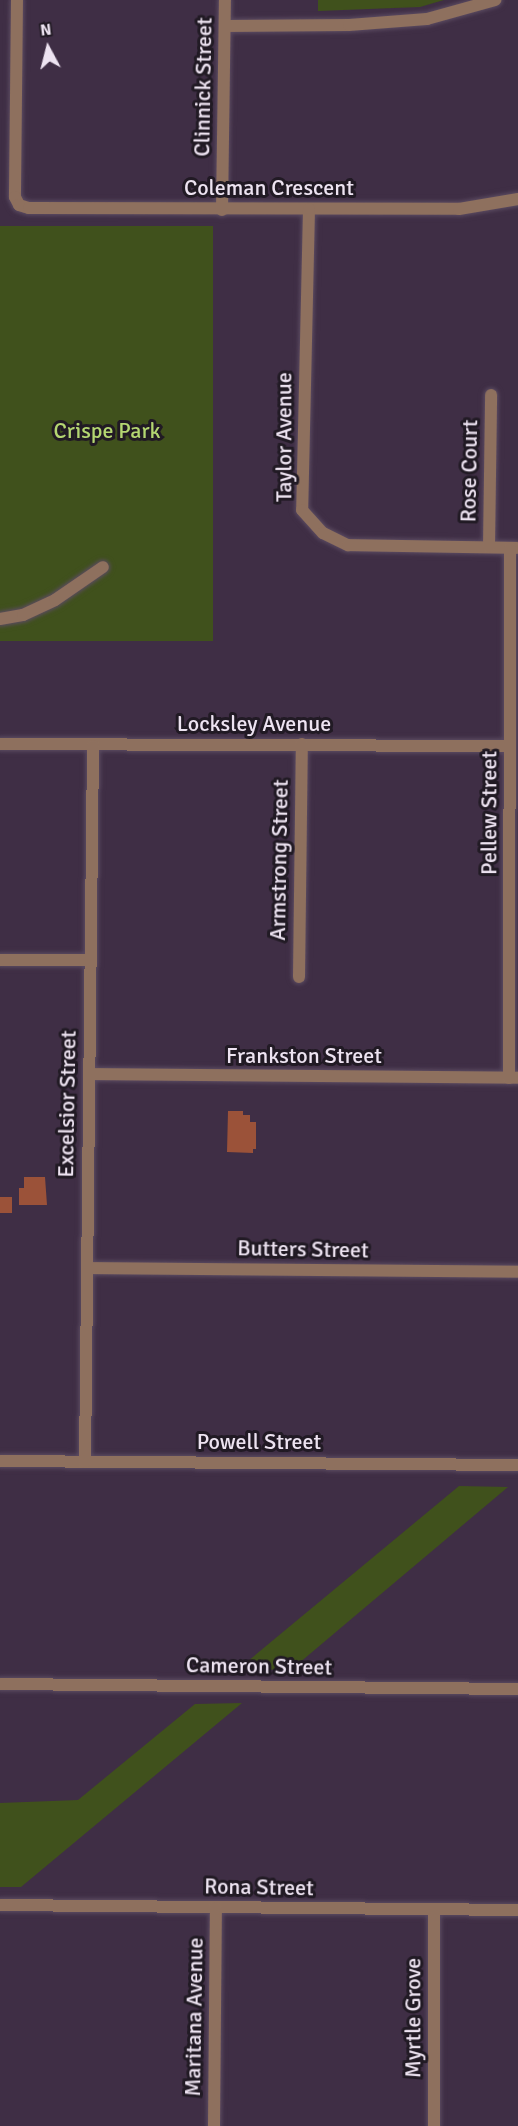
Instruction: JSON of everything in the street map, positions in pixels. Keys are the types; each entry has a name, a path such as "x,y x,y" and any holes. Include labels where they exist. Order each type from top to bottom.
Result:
{"street":[{"name":"Coleman Crescent","path":"17,0 15,197 19,205 28,208 222,210 459,209 518,199"},
{"name":"Clinnick Street","path":"222,210 225,0"},
{"path":"225,26 349,25 427,19 495,0"},
{"name":"Taylor Avenue","path":"309,209 302,510 322,533 348,545 514,548"},
{"name":"Rose Court","path":"489,548 490,395"},
{"name":"Pellew Street","path":"514,548 509,746 514,860 514,1078"},
{"path":"0,619 23,615 55,600 103,567"},
{"name":"Locksley Avenue","path":"0,744 509,746"},
{"name":"Armstrong Street","path":"299,977 302,744"},
{"name":"Excelsior Street","path":"85,1462 93,746"},
{"path":"0,960 90,960"},
{"name":"Frankston Street","path":"89,1074 514,1078"},
{"name":"Butters Street","path":"87,1268 518,1272"},
{"name":"Powell Street","path":"0,1461 518,1465"},
{"name":"Cameron Street","path":"0,1684 518,1689"},
{"name":"Rona Street","path":"0,1905 518,1910"},
{"name":"Maritana Avenue","path":"214,2126 216,1908"},
{"name":"Myrtle Grove","path":"434,1910 434,2126"}],"green space":[{"path":"318,0 444,0 420,7 318,11"},
{"name":"Crispe Park","path":"0,226 213,226 213,641 0,641"},
{"path":"459,1486 508,1487 292,1669 236,1671"},
{"path":"242,1703 21,1887 0,1887 0,1803 78,1800 195,1704"}],"building":[{"path":"228,1111 243,1111 243,1115 250,1115 250,1122 256,1122 256,1149 253,1149 253,1153 227,1152"},
{"path":"24,1177 45,1177 47,1205 19,1205 19,1188 24,1188"},
{"path":"0,1197 12,1197 12,1213 0,1213"}]}
